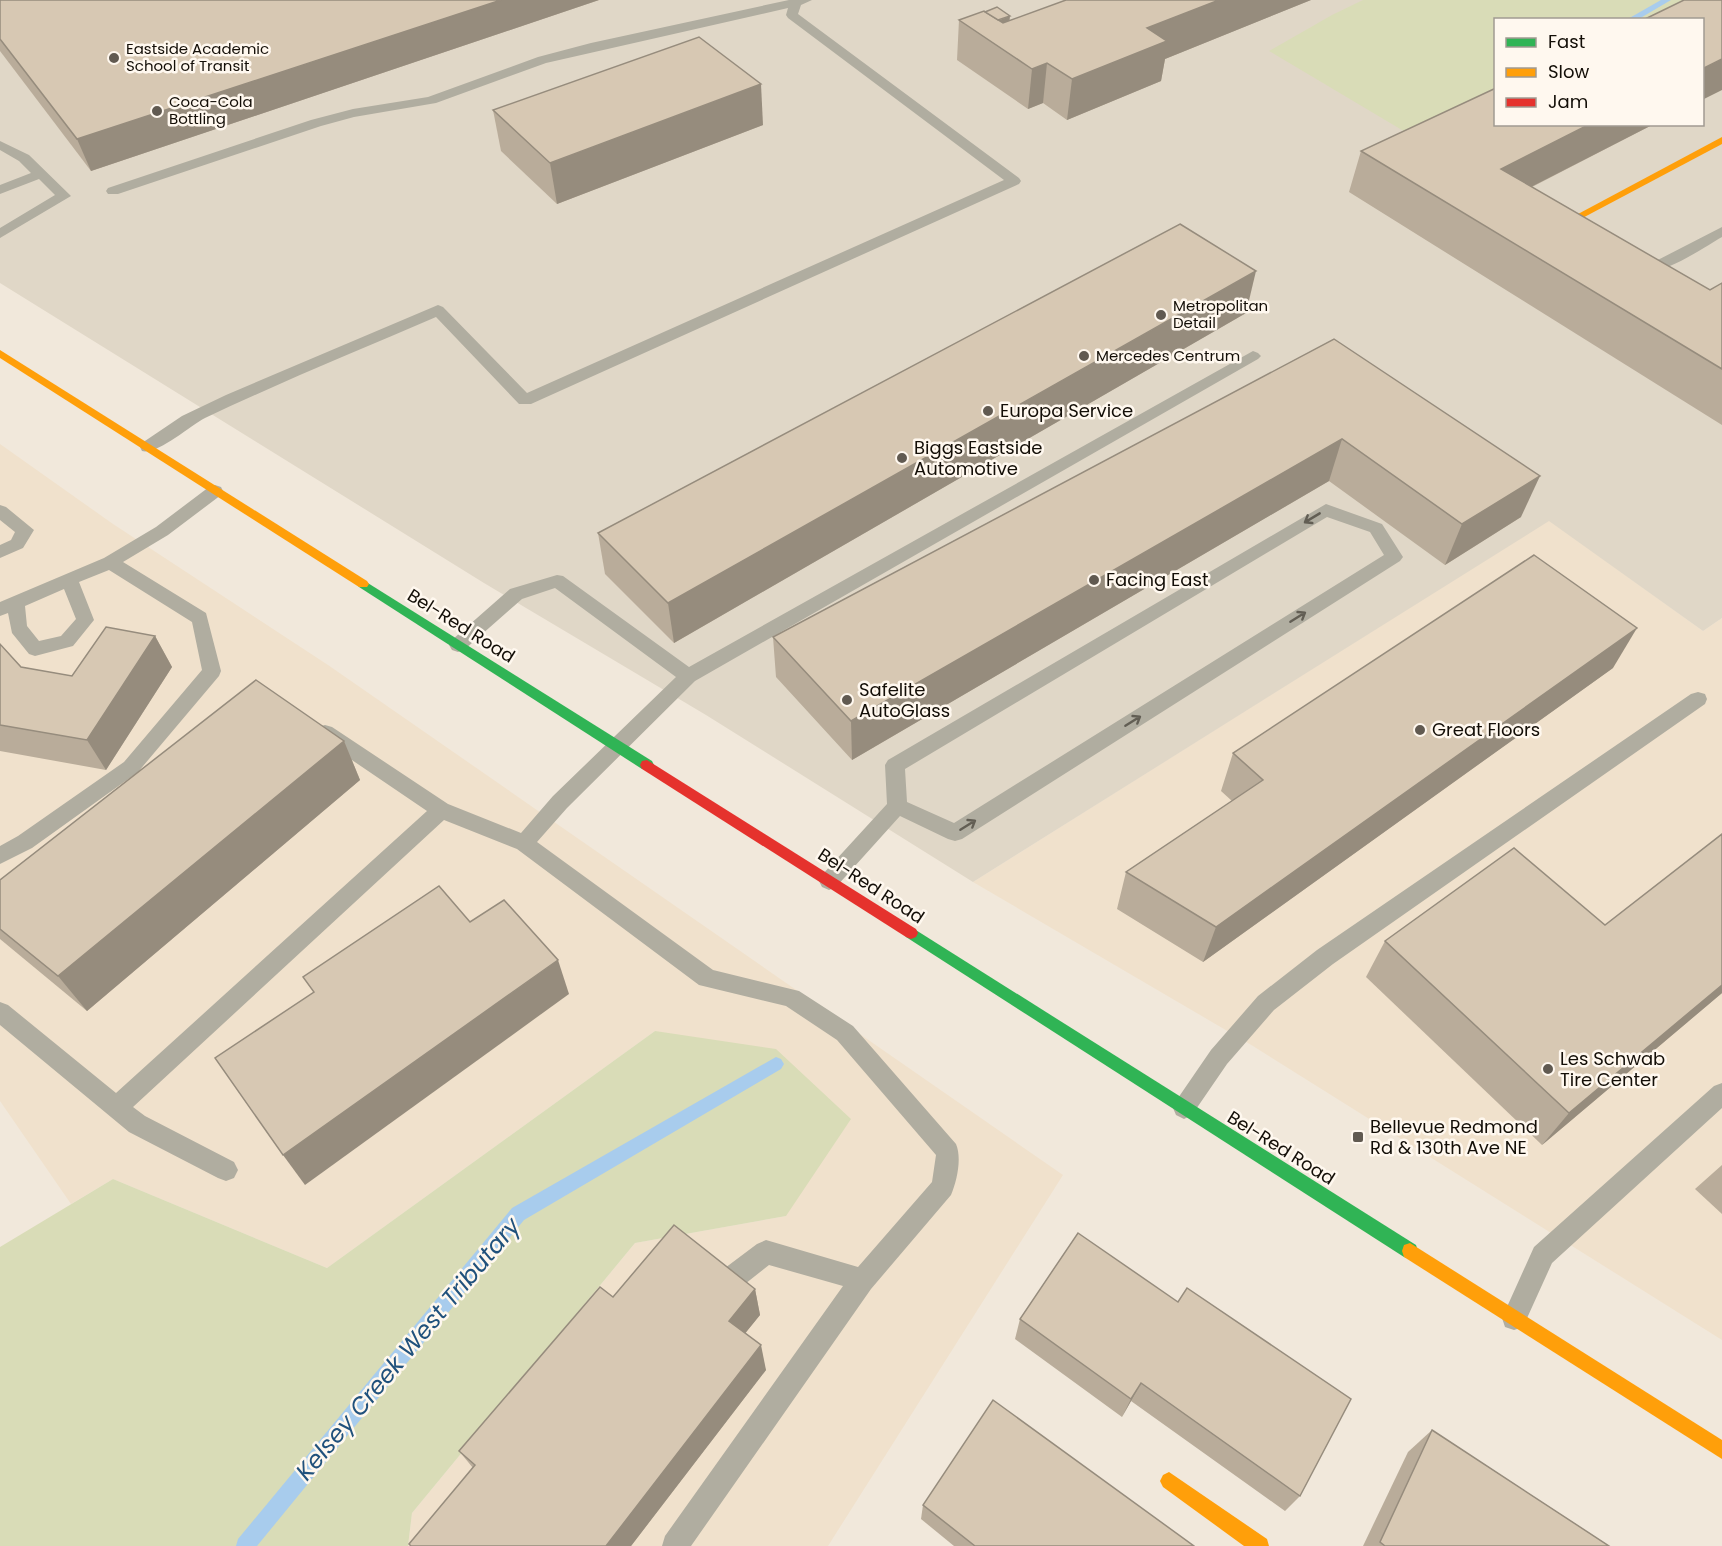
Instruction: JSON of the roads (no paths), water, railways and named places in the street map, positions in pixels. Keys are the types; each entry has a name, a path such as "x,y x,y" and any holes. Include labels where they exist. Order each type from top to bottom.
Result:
{"main road":[{"path":"1556,230 1722,140"},
{"name":"Bel-Red Road","path":"4,361 148,447 1722,1450"},
{"path":"1169,1481 1260,1546"}],"lane":[{"path":"113,191 316,123 353,113 431,100 542,60 799,1"},
{"path":"148,447 188,420 438,310 525,400 1014,181 792,15 799,1"},
{"path":"0,145 24,158 64,196 0,234"},
{"path":"0,190 40,174"},
{"path":"1556,230 1575,239"},
{"path":"1622,263 1632,268 1653,269 1722,231"},
{"path":"524,843 560,802 688,676 1253,356"},
{"path":"69,580 85,620 67,641 35,649 18,628 8,606 110,561 162,531 215,491"},
{"path":"829,881 897,806 895,765 1326,510 1376,528 1394,557 955,833 897,806"},
{"path":"0,511 25,530 17,544 0,552"},
{"path":"0,856 25,842 131,767 212,671 200,618 110,561"},
{"path":"458,645 516,594 557,581 688,676"},
{"path":"1184,1108 1219,1057 1266,1003 1325,957 1698,699"},
{"path":"305,718 441,810 524,843 707,978 791,998 845,1033 948,1152 943,1187 862,1280 675,1546"},
{"path":"117,1107 441,810"},
{"path":"0,1012 137,1124 226,1170"},
{"path":"1514,1318 1543,1255 1722,1093"},
{"path":"722,1286 766,1252 862,1280"}],"waterway":[{"name":"Kelsey Creek West Tributary","path":"1634,18 1667,0"},
{"name":"Kelsey Creek West Tributary","path":"245,1546 518,1214 776,1064"}],"place":[{"name":"Eastside Academic School of Transit","path":"114,58"},
{"name":"Coca-Cola Bottling","path":"157,111"},
{"name":"Metropolitan Detail","path":"1161,315"},
{"name":"Mercedes Centrum","path":"1084,356"},
{"name":"Europa Service","path":"988,411"},
{"name":"Biggs Eastside Automotive","path":"902,458"},
{"name":"Facing East","path":"1094,580"},
{"name":"Safelite AutoGlass","path":"847,700"},
{"name":"Great Floors","path":"1420,730"},
{"name":"Les Schwab Tire Center","path":"1548,1069"},
{"name":"Bellevue Redmond Rd & 130th Ave NE","path":"1358,1137"}]}
